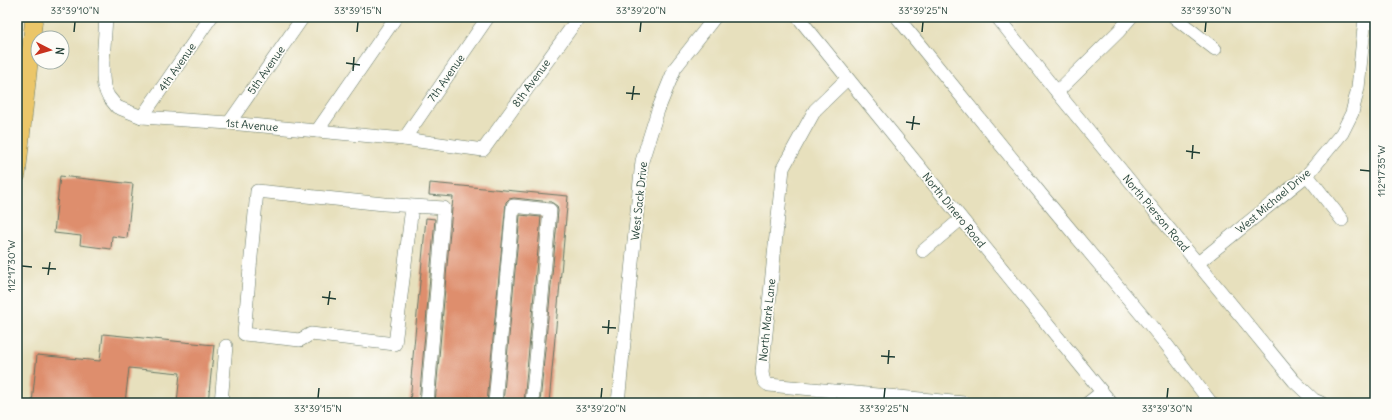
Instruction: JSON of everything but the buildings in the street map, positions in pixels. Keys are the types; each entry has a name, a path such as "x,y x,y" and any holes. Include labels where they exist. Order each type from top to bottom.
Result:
{"main road":[{"path":"17,175 34,17"}],"street":[{"name":"4th Avenue","path":"142,117 211,17"},
{"name":"5th Avenue","path":"229,123 303,17"},
{"path":"317,131 396,17"},
{"name":"7th Avenue","path":"404,139 488,17"},
{"name":"8th Avenue","path":"483,150 579,17"},
{"name":"West Sack Drive","path":"618,403 642,161 658,110 675,68 715,17"},
{"name":"North Dinero Road","path":"798,17 1111,403"},
{"path":"896,17 1166,344 1211,403"},
{"name":"North Pierson Road","path":"997,17 1294,381 1314,400 1321,403"},
{"path":"1057,92 1131,17"},
{"path":"1174,17 1215,49"},
{"name":"West Michael Drive","path":"1198,263 1307,174 1342,133 1352,113 1358,88 1365,17"},
{"name":"1st Avenue","path":"108,20 103,62 104,87 108,96 117,107 142,117 229,123 404,139 483,150"},
{"name":"North Mark Lane","path":"847,79 815,110 783,168 762,372 763,380 769,385 964,403"},
{"path":"1307,174 1342,220"},
{"path":"412,207 395,344 311,334 300,340 244,334 257,191 412,207 444,208 427,403"},
{"path":"496,403 513,206 550,210 532,403"},
{"path":"923,251 961,219"},
{"path":"221,403 226,346"},
{"path":"1088,403 1102,392"}]}
